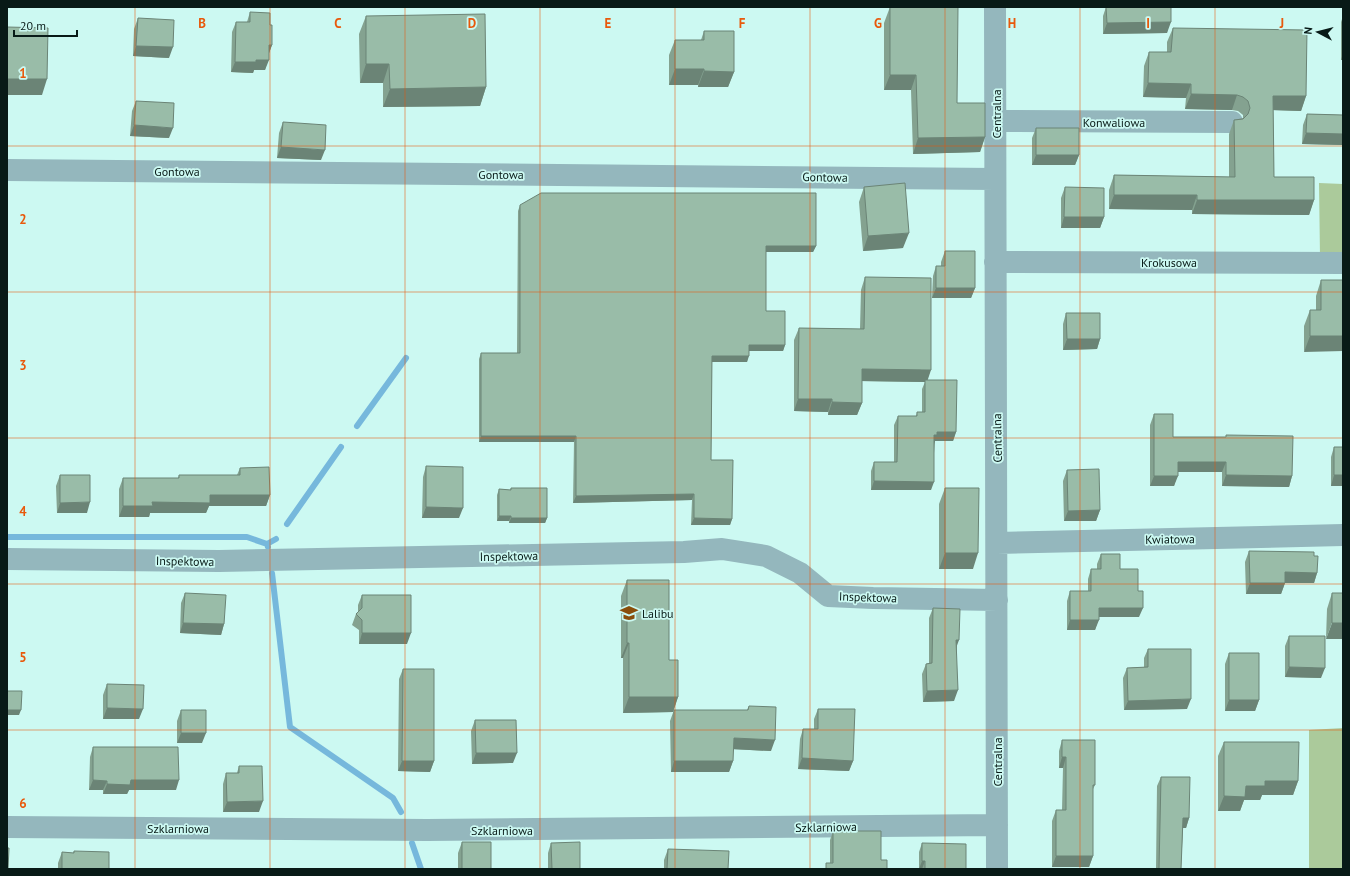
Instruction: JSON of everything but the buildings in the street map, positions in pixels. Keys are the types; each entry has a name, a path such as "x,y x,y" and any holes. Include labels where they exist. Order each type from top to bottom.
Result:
{"street":[{"name":"Centralna","path":"995,7 998,869"},
{"name":"Konwaliowa","path":"996,121 1232,122"},
{"name":"Gontowa","path":"7,170 995,179"},
{"name":"Krokusowa","path":"995,262 1343,263"},
{"name":"Kwiatowa","path":"997,543 1343,535"},
{"name":"Inspektowa","path":"7,559 227,561 676,552 722,549 766,556 800,574 828,596 997,600"},
{"name":"Szklarniowa","path":"7,827 435,830 997,825"}],"green space":[{"path":"1319,183 1343,184 1343,257 1320,257"},
{"path":"1343,728 1343,869 1309,869 1309,730"}],"waterway":[{"path":"357,426 406,358"},
{"path":"287,524 341,447"},
{"path":"7,537 247,537 267,544"},
{"path":"268,547 267,544 276,539"},
{"path":"272,573 290,727 393,798 401,812"},
{"path":"412,843 421,869"}],"place":[{"name":"Lalibu","path":"629,613"}]}
